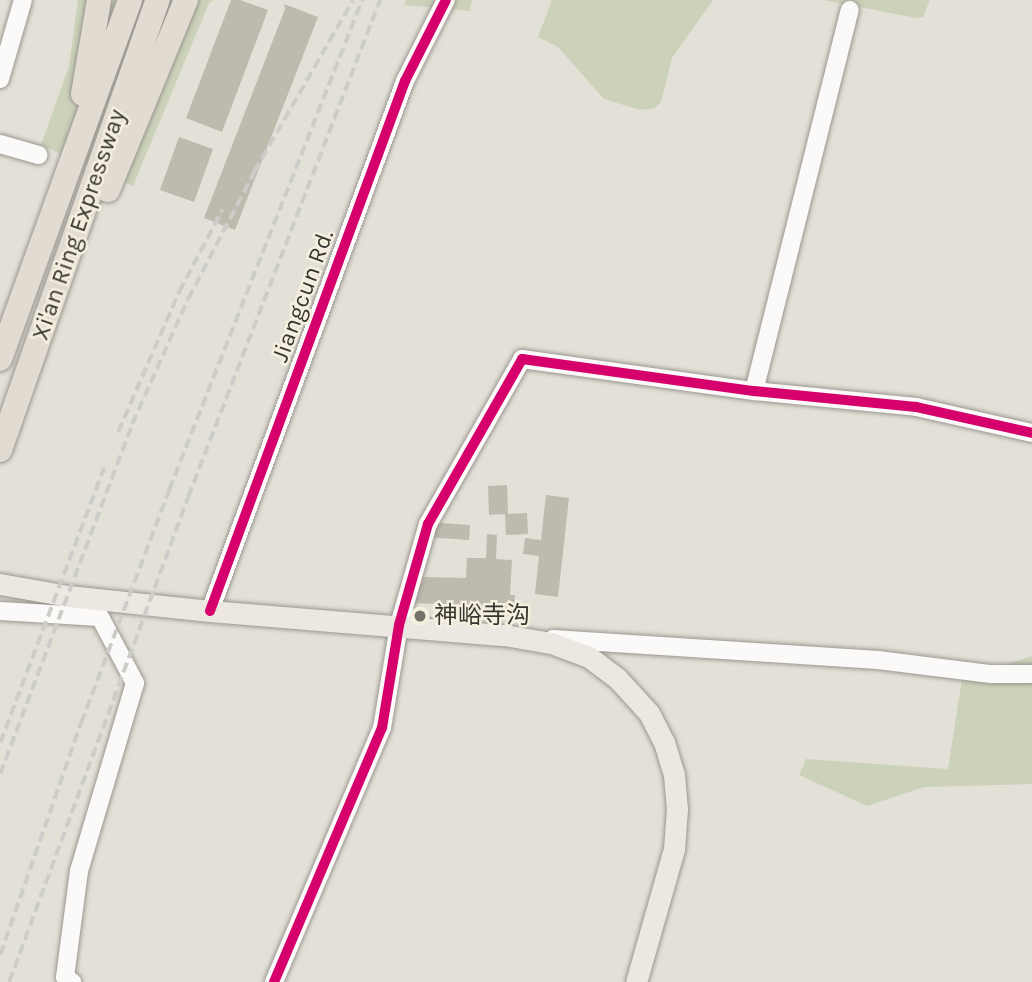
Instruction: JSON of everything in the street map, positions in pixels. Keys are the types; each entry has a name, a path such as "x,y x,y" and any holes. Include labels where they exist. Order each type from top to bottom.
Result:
{"highway":[{"path":"43,240 82,98 99,0"},
{"name":"Xi'an Ring Expressway","path":"0,359 130,0"},
{"name":"Xi'an Ring Expressway","path":"0,450 159,0"},
{"path":"12,416 186,0"}],"main road":[{"path":"0,584 68,596 210,611 504,635 564,646 604,667 628,687 649,713 670,757 676,793 674,849 636,982"}],"street":[{"path":"0,79 23,0"},
{"name":"Jiangcun Rd.","path":"210,611 405,81 446,0"},
{"path":"754,391 850,10"},
{"path":"0,144 38,155"},
{"path":"274,982 382,728 399,625 428,524 522,359 754,391 916,407 1032,433"},
{"path":"0,611 100,617 135,682 79,872 65,977 72,982"},
{"path":"504,635 878,660 991,674 1032,674"}],"green space":[{"path":"78,0 214,0 209,3 133,186 41,145 69,66"},
{"path":"406,0 472,0 470,11 404,5"},
{"path":"552,0 713,0 672,58 661,102 655,108 640,110 604,99 558,47 538,37"},
{"path":"823,0 930,0 923,17 916,18"},
{"path":"1032,656 1032,784 924,787 867,806 799,775 806,759 948,769 962,679"}],"building":[{"path":"231,0 240,0 268,10 222,132 186,118"},
{"path":"284,4 318,17 235,230 204,218 285,9"},
{"path":"179,137 213,149 194,202 160,190"},
{"path":"507,485 508,514 527,513 528,534 506,535 505,514 489,515 488,486"},
{"path":"546,495 569,498 558,597 535,594 539,556 523,554 525,538 541,540"},
{"path":"427,522 470,525 469,540 426,537"},
{"path":"487,534 497,535 496,559 512,560 510,595 515,595 514,615 465,613 465,605 411,603 423,562 422,577 466,578 467,558 486,558"}],"railway":[{"path":"0,774 132,424 188,299 254,172 353,0"},
{"path":"0,955 81,723 169,490 362,0"},
{"path":"9,982 188,497 380,0"},
{"path":"118,432 179,292 222,210"},
{"path":"0,743 104,468"}],"cycle path":[{"path":"210,611 405,81 446,0"},
{"path":"274,982 382,728 399,625 428,524 522,359 754,391 916,407 1032,433"}],"place":[{"name":"神峪寺沟","path":"420,616"}]}
